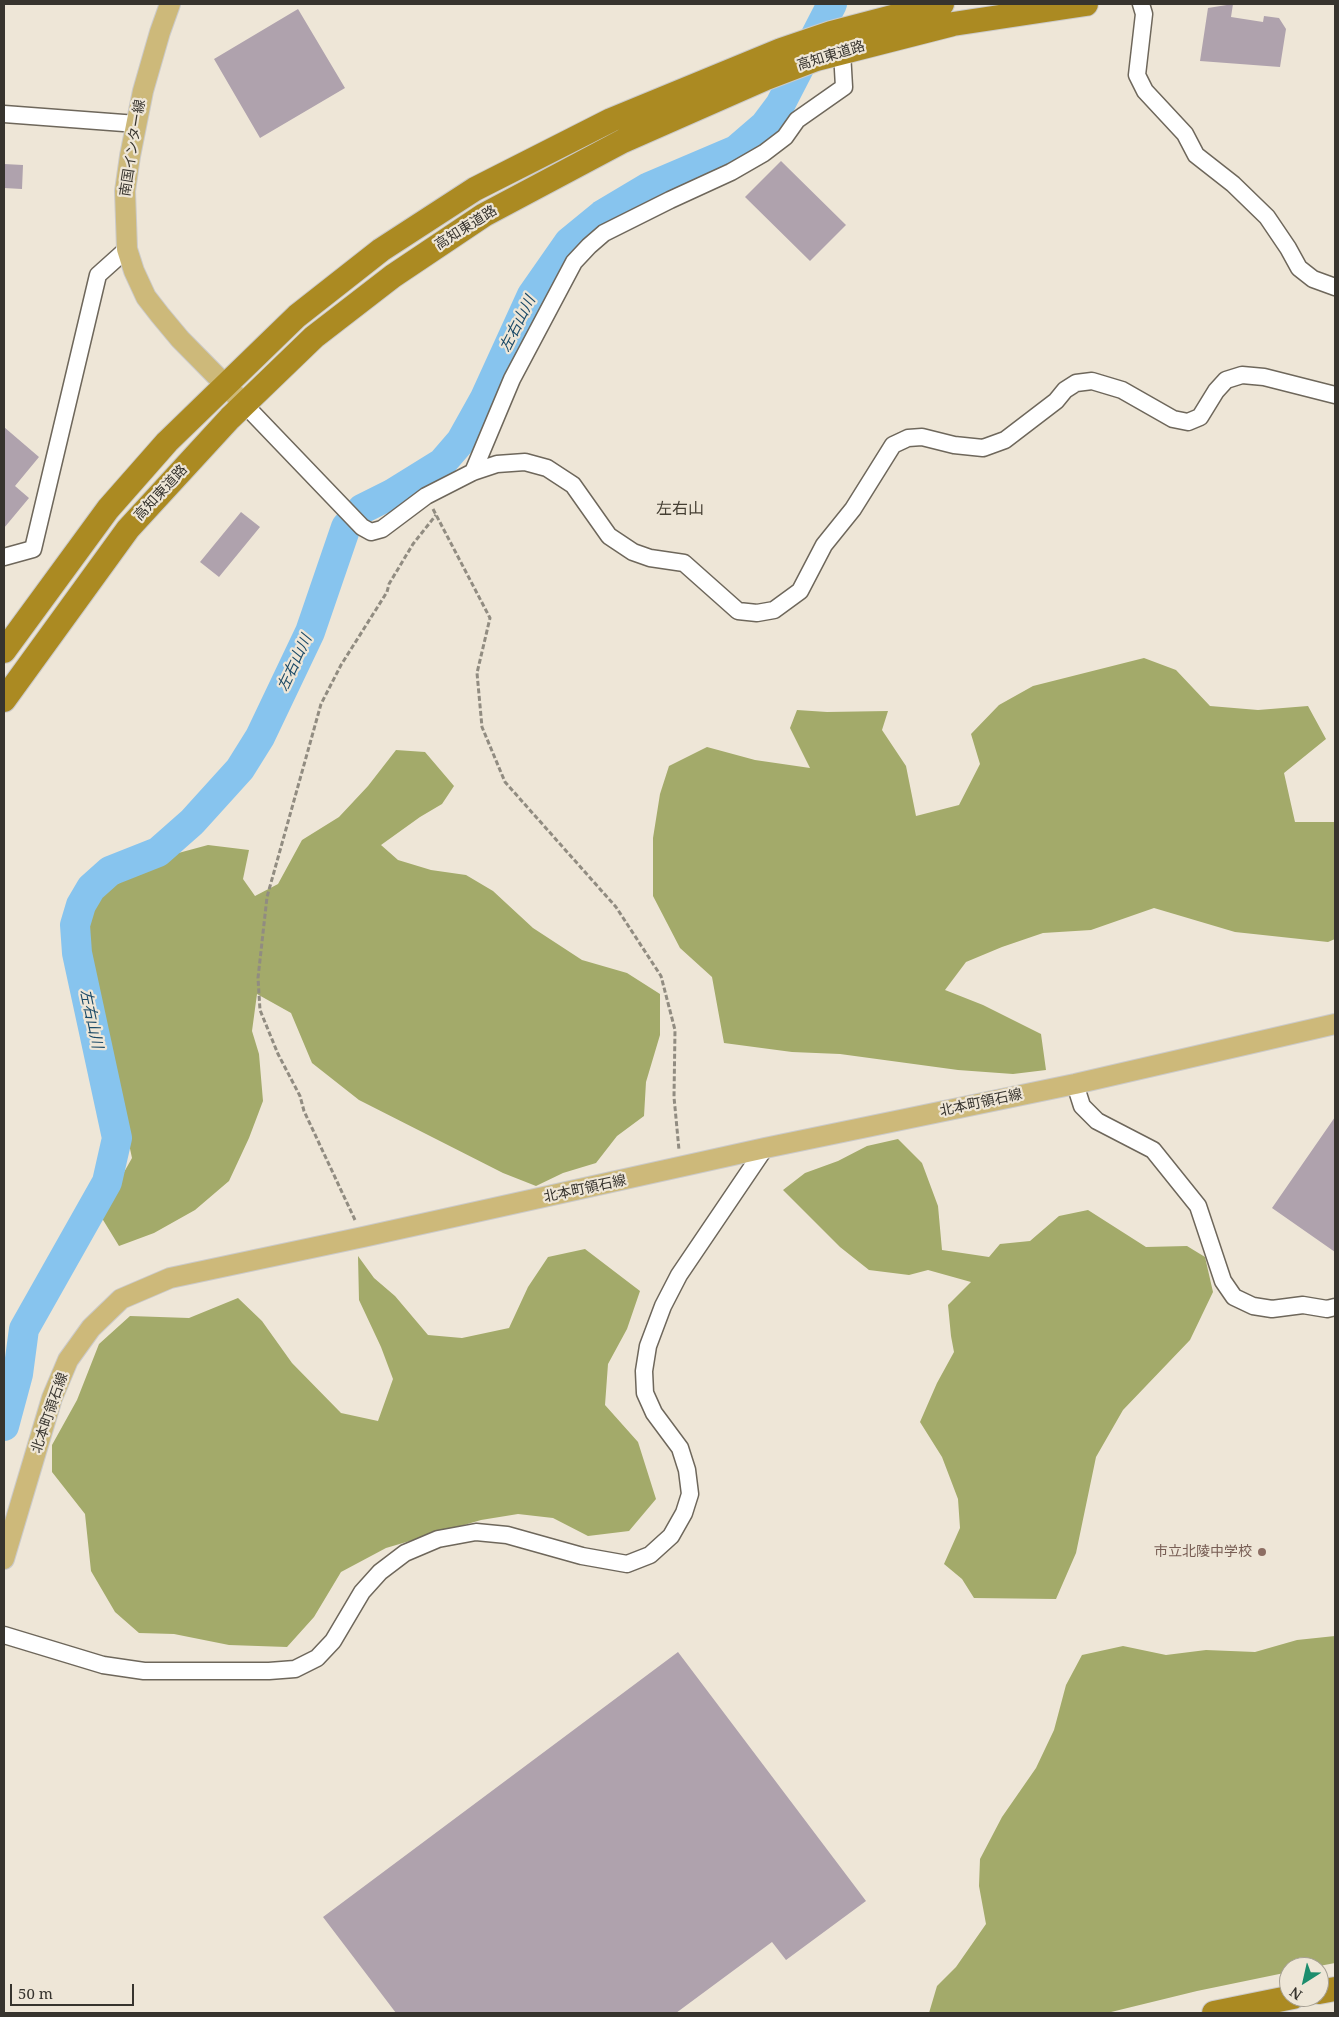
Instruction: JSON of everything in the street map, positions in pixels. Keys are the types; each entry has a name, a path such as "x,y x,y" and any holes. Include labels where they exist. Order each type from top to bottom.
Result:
{"highway":[{"name":"高知東道路","path":"4,700 128,529 244,404 321,331 393,276 484,215 623,141 766,78 816,59 840,38 942,4"},
{"name":"高知東道路","path":"4,651 108,509 167,442 225,384 297,316 381,250 475,189 611,120 780,50 840,38 953,24 1086,4"},
{"path":"1214,2013 1279,2000"}],"main road":[{"name":"南国インター線","path":"170,4 143,91 124,191 127,248 134,271 146,296 180,339 244,404"},
{"name":"北本町領石線","path":"4,1559 52,1398 68,1360 91,1328 120,1299 170,1278 765,1148 1075,1084 1335,1024"}],"street":[{"path":"1141,4 1144,14 1137,76 1145,91 1185,134 1196,155 1233,184 1267,217 1299,268 1313,279 1335,287"},
{"path":"473,472 512,379 574,262 604,233 731,172 764,153 784,137 797,120 844,87 840,38"},
{"path":"4,114 137,124"},
{"path":"4,557 33,549 98,275 127,248"},
{"path":"244,404 362,527 371,532 382,529 426,496 473,472 498,464 525,462 547,468 573,485 609,536 633,552 650,558 684,563 738,610 757,613 774,610 800,590 824,545 853,509 893,444 908,438 922,437 954,445 983,448 1005,440 1056,401 1065,390 1076,383 1092,381 1122,390 1172,419 1188,422 1200,417 1216,391 1226,380 1242,375 1264,377 1335,395"},
{"path":"1075,1084 1082,1106 1097,1121 1153,1150 1198,1206 1223,1281 1234,1297 1253,1306 1272,1309 1303,1305 1327,1309 1335,1307"},
{"path":"4,1635 103,1665 144,1671 269,1671 295,1669 317,1658 333,1641 362,1592 380,1572 405,1553 438,1540 476,1532 507,1534 582,1556 627,1564 650,1555 671,1536 684,1513 690,1494 687,1470 680,1448 654,1413 645,1393 644,1371 648,1346 679,1275 765,1148"}],"path":[{"path":"363,1237 304,1111 300,1096 278,1054 260,1010 258,978 267,897 321,704 341,665 387,592 389,584 413,544 436,515 490,618 477,673 482,727 505,782 616,907 661,976 675,1030 674,1097 680,1168"}],"green space":[{"path":"1144,658 1176,670 1210,706 1258,710 1308,706 1326,739 1284,773 1295,822 1335,822 1335,939 1328,942 1235,932 1154,908 1091,930 1043,933 966,962 945,990 983,1005 1041,1034 1046,1070 1013,1074 958,1070 840,1054 792,1052 724,1043 712,977 680,948 653,896 653,838 660,794 669,766 707,747 755,760 810,768 790,728 797,710 827,712 888,711 882,730 906,766 916,816 959,805 980,764 971,734 999,705 1033,686"},
{"path":"396,750 425,752 454,786 442,804 381,845 398,860 431,870 466,875 493,891 533,928 582,960 627,973 660,994 660,1035 646,1082 644,1116 617,1136 596,1163 563,1173 536,1186 503,1173 359,1100 312,1063 291,1013 257,994 252,1031 259,1054 263,1101 249,1138 229,1181 195,1210 154,1233 119,1246 100,1215 132,1158 88,952 86,926 99,894 171,855 208,845 249,850 243,879 255,896 278,884 302,840 339,817 368,786"},
{"path":"898,1139 922,1163 938,1206 942,1250 989,1257 1000,1244 1030,1241 1059,1216 1088,1210 1146,1247 1187,1246 1205,1257 1213,1292 1190,1340 1123,1410 1096,1457 1076,1553 1056,1599 974,1598 962,1579 944,1564 960,1528 958,1499 942,1457 920,1422 937,1383 954,1352 948,1305 971,1282 928,1270 909,1275 869,1270 840,1247 783,1190 805,1173 838,1161 867,1146"},
{"path":"585,1249 640,1291 627,1329 608,1364 605,1405 638,1442 656,1499 629,1531 588,1536 553,1518 518,1514 481,1520 386,1548 341,1572 314,1617 287,1647 229,1645 174,1634 139,1633 115,1612 91,1571 85,1514 52,1472 52,1445 77,1400 99,1344 130,1316 189,1318 238,1298 262,1321 292,1363 341,1413 378,1421 393,1379 381,1347 359,1300 358,1256 374,1278 395,1296 428,1335 462,1338 509,1328 528,1287 548,1257"},
{"path":"1335,1636 1335,1963 1329,1964 1329,1957 1279,1957 1279,1974 1197,1991 1107,2013 929,2013 937,1986 956,1967 986,1924 979,1886 980,1859 1002,1817 1036,1768 1054,1730 1066,1685 1082,1655 1123,1646 1166,1655 1206,1650 1255,1652 1297,1640"}],"building":[{"path":"1233,4 1231,17 1263,22 1264,16 1279,18 1286,29 1280,67 1200,61 1208,8"},
{"path":"298,9 345,88 260,138 214,59"},
{"path":"781,161 846,225 810,261 745,197"},
{"path":"4,164 23,165 22,189 4,188"},
{"path":"4,427 39,457 15,486 29,498 4,528"},
{"path":"241,512 260,527 219,577 200,562"},
{"path":"1335,1117 1335,1252 1272,1208"},
{"path":"678,1652 866,1901 786,1960 772,1942 676,2013 396,2013 323,1917"}],"waterway":[{"name":"左右山川","path":"4,1426 18,1374 24,1329 107,1182 117,1138 77,953 75,925 81,905 91,888 110,871 158,852 192,822 240,769 260,737 310,632 346,527 362,509 392,494 442,463 461,441 485,398 532,295 569,242 602,215 649,187 736,150 765,125 780,105 832,4"}],"place":[{"name":"市立北陵中学校","path":"1262,1552"}],"district":[{"name":"左右山","path":"680,509"}]}
